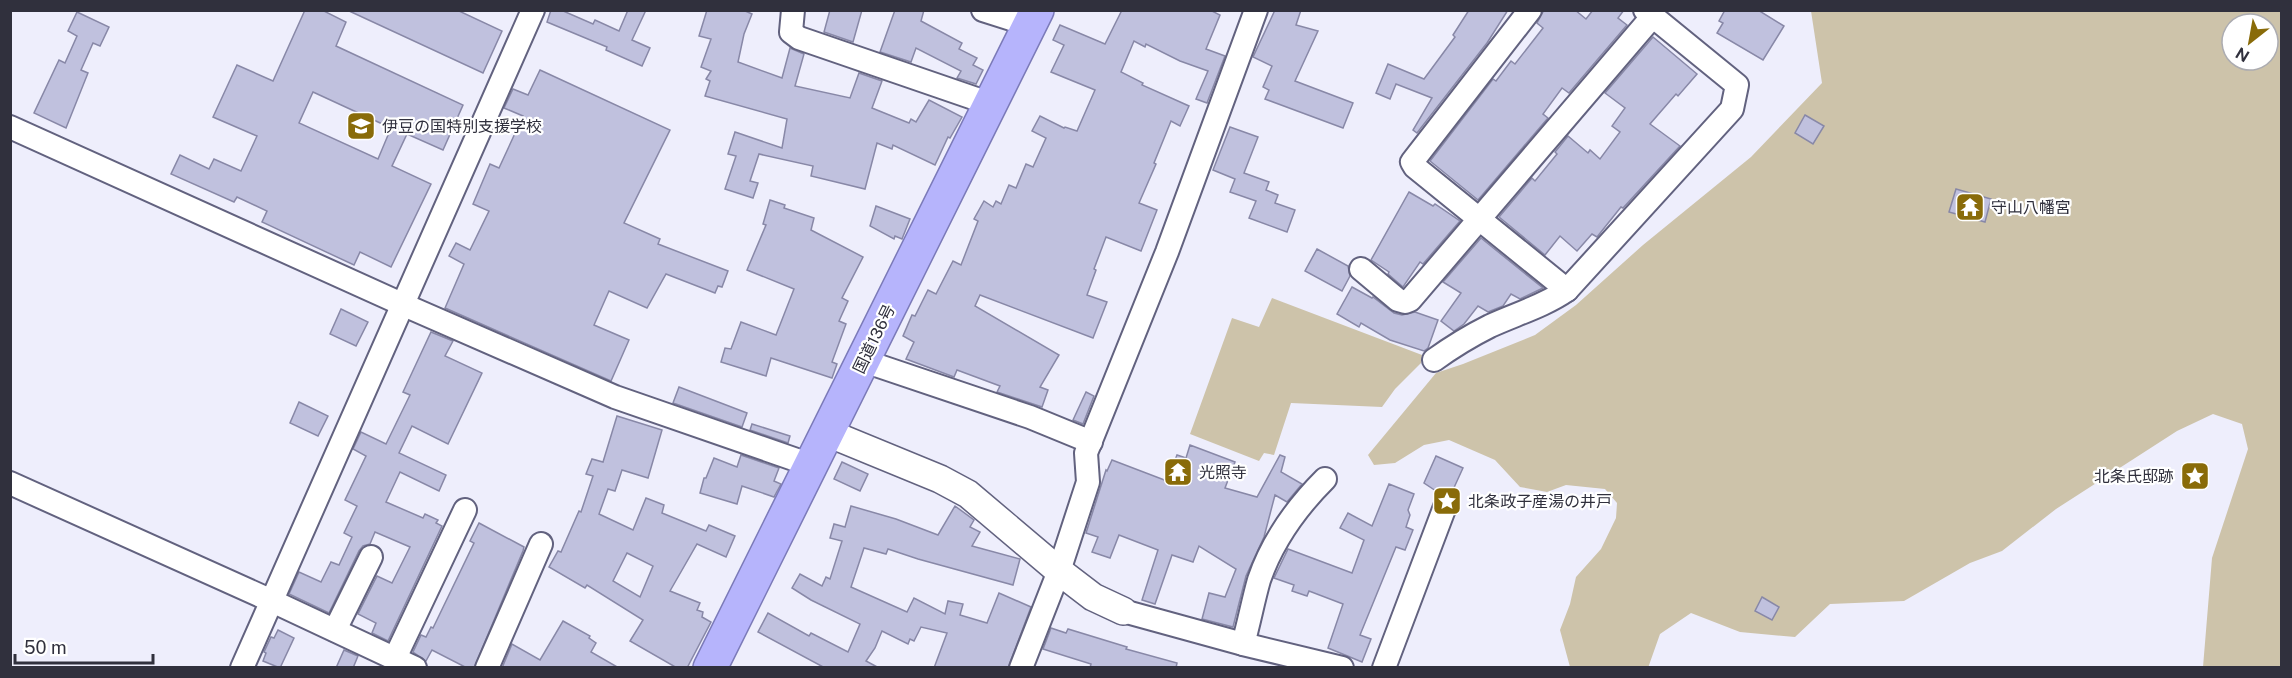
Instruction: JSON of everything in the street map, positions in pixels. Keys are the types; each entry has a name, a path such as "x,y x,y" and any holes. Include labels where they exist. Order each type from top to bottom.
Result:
{"highway":[{"name":"国道136号","path":"710,668 1034,18"}],"street":[{"path":"242,668 533,10"},
{"path":"793,10 791,31 799,38 991,105"},
{"path":"983,10 1034,18"},
{"path":"1021,668 1059,571 1088,482 1086,453 1167,252 1256,10"},
{"path":"1530,10 1412,162 1477,219 1567,290"},
{"path":"1361,269 1398,300 1405,302 1410,300 1648,14 1737,85 1732,109 1567,290 1552,300 1455,345 1434,360"},
{"path":"10,127 404,305 615,397 811,465"},
{"path":"864,360 1030,417 1091,442"},
{"path":"828,433 940,479 968,494 1059,571 1094,597 1123,611 1342,668"},
{"path":"1243,644 1259,580 1270,555 1287,525 1325,479"},
{"path":"10,483 405,663 465,510"},
{"path":"1384,668 1446,504"},
{"path":"487,668 541,544"},
{"path":"335,630 371,557"}],"shaded area":[{"path":"1811,11 2281,11 2281,667 2203,667 2212,558 2248,449 2242,424 2213,414 2177,431 2056,509 2002,551 1970,563 1904,601 1830,604 1795,637 1740,632 1691,613 1660,634 1648,668 1570,667 1560,630 1570,604 1576,577 1601,549 1616,518 1617,503 1605,489 1566,485 1547,492 1520,487 1495,460 1449,440 1424,445 1395,463 1374,465 1368,455 1436,373 1535,335 1576,305 1643,245 1751,157 1822,83"},
{"path":"1272,298 1422,355 1421,363 1395,389 1382,407 1291,403 1274,455 1264,453 1259,461 1190,434 1232,318 1259,327"}],"building":[{"path":"305,10 322,10 346,22 336,46 463,105 443,150 407,134 392,166 431,184 391,267 360,252 354,265 262,222 267,211 237,197 234,202 171,174 180,155 209,169 214,159 241,171 257,136 213,117 237,65 273,81","holes":["313,92 391,128 378,159 299,123"]},
{"path":"347,10 457,10 502,31 483,73"},
{"path":"551,10 561,10 593,24 595,20 619,31 628,10 646,10 632,40 650,48 642,66 606,50 607,47 547,22"},
{"path":"707,10 743,10 752,14 744,34 738,62 782,78 790,48 804,54 795,86 850,98 859,73 882,81 872,108 909,123 911,119 916,122 929,100 962,117 950,138 948,137 935,165 893,145 892,149 877,143 865,189 811,176 813,166 759,154 750,181 758,183 753,198 725,189 736,156 728,154 735,132 782,148 787,119 705,96 710,81 706,79 711,71 701,67 711,39 699,36"},
{"path":"830,10 862,10 853,42 824,32"},
{"path":"895,10 924,10 921,21 962,43 959,49 977,58 973,65 983,70 976,84 957,78 961,71 916,48 911,62 880,52"},
{"path":"1122,10 1210,10 1220,15 1206,49 1225,56 1207,103 1196,99 1208,71 1134,41 1121,72 1143,83 1142,85 1189,106 1180,126 1171,121 1139,203 1157,210 1141,251 1106,237 1087,295 1107,302 1093,338 980,295 975,306 1059,355 1040,387 1048,390 1042,407 997,392 1000,386 957,370 954,377 906,359 914,342 903,336 912,315 915,316 928,290 936,294 953,261 961,265 978,221 974,219 984,201 993,207 996,201 1001,204 1009,185 1016,188 1026,164 1033,167 1046,138 1032,131 1040,116 1064,128 1077,131 1095,90 1051,72 1064,45 1053,40 1060,25 1105,44"},
{"path":"1275,10 1301,10 1296,25 1318,31 1295,81 1353,103 1343,128 1265,99 1269,90 1263,87 1272,66 1253,57"},
{"path":"1469,10 1508,10 1487,43 1417,133 1413,130 1432,98 1396,84 1390,99 1376,93 1388,64 1424,79 1455,37 1453,35"},
{"path":"1544,10 1575,10 1586,19 1593,10 1624,10 1618,18 1627,25 1569,93 1562,88 1543,114 1548,118 1478,200 1430,161 1493,79 1496,81 1511,61 1515,64 1543,28 1537,23"},
{"path":"1725,10 1758,10 1784,26 1763,60 1717,33 1723,23 1719,21"},
{"path":"77,12 109,27 100,46 93,43 81,70 88,73 66,128 34,113 59,60 65,63 77,36 68,31"},
{"path":"1653,37 1697,74 1650,124 1680,146 1623,208 1621,207 1597,237 1592,234 1577,251 1560,236 1545,255 1499,217 1532,178 1535,181 1568,136 1588,153 1590,150 1600,159 1620,132 1612,126 1625,108 1605,93"},
{"path":"540,70 670,130 624,223 660,239 658,244 728,271 722,287 718,286 715,293 666,274 647,308 609,291 594,325 629,340 611,381 445,308 464,264 449,256 456,243 470,250 489,211 473,204 490,164 499,168 523,116 504,108 513,89 528,95"},
{"path":"1805,115 1824,126 1813,144 1795,133"},
{"path":"1230,127 1258,137 1244,173 1269,182 1266,190 1278,195 1275,203 1295,210 1287,232 1249,218 1256,201 1230,192 1235,179 1213,170"},
{"path":"1956,189 1991,199 1985,222 1949,212"},
{"path":"1409,192 1433,206 1435,204 1460,221 1423,264 1420,262 1403,287 1388,274 1389,272 1371,260"},
{"path":"770,200 785,205 784,208 814,218 811,230 863,257 842,298 848,301 839,321 846,324 832,362 837,364 832,378 771,358 766,376 721,362 725,348 731,349 741,322 776,335 794,289 747,270 766,225 763,224"},
{"path":"876,206 910,219 902,239 895,236 894,239 870,226"},
{"path":"1481,238 1543,288 1520,299 1511,294 1503,306 1488,312 1478,306 1464,324 1454,331 1441,321 1461,293 1443,282"},
{"path":"1317,249 1348,266 1350,276 1342,291 1305,271"},
{"path":"1352,287 1373,297 1394,313 1402,315 1415,312 1438,320 1428,348 1424,351 1390,340 1361,323 1359,327 1337,314"},
{"path":"341,309 368,322 356,346 330,334"},
{"path":"431,332 453,341 445,356 482,373 448,444 412,426 399,453 446,475 439,491 400,472 386,502 423,518 425,514 438,520 436,523 442,526 388,641 372,633 376,623 358,614 377,576 392,583 410,547 375,532 370,544 363,546 359,551 329,613 289,594 299,572 321,582 331,562 339,565 352,537 344,533 357,506 345,500 366,456 353,449 361,432 386,444 410,395 403,392"},
{"path":"679,387 747,413 742,427 673,403"},
{"path":"1086,392 1094,396 1083,424 1073,420"},
{"path":"299,402 328,416 318,436 290,423"},
{"path":"617,416 662,430 648,478 622,470 615,491 608,489 599,514 633,530 646,498 664,505 662,513 706,531 709,525 735,536 726,557 697,544 670,591 700,603 697,610 703,612 702,617 711,622 687,668 677,668 630,641 643,620 587,585 585,588 549,567 558,551 561,552 579,511 581,512 593,476 586,474 592,459 603,462","holes":["627,553 653,566 640,597 613,581"]},
{"path":"752,424 790,436 788,443 750,430"},
{"path":"1190,445 1235,462 1225,488 1257,497 1280,455 1285,457 1281,472 1302,484 1287,502 1275,495 1264,537 1246,576 1233,627 1202,619 1209,593 1225,597 1236,569 1199,546 1193,562 1172,555 1155,604 1142,600 1158,550 1119,535 1110,558 1092,552 1098,537 1086,533 1106,470 1112,460 1167,481 1177,455 1186,458"},
{"path":"741,455 779,468 774,481 781,484 774,497 742,486 737,504 700,493 704,478 714,458 737,467"},
{"path":"1436,456 1463,468 1452,492 1439,493 1424,483"},
{"path":"842,462 868,474 860,491 834,479"},
{"path":"1389,484 1414,494 1408,510 1410,515 1406,527 1413,530 1405,550 1396,547 1360,635 1371,639 1362,662 1328,648 1343,604 1309,591 1307,596 1292,591 1294,585 1274,578 1288,549 1352,573 1364,540 1340,528 1348,513 1372,526"},
{"path":"851,506 896,519 938,535 955,506 974,520 970,527 980,532 972,546 1020,559 1013,585 888,549 886,554 864,548 851,587 907,612 914,598 945,614 948,601 963,604 960,615 987,623 999,593 1031,607 1008,668 934,668 947,633 921,627 914,641 910,639 908,644 882,631 875,648 866,661 879,668 825,668 758,632 768,613 809,636 811,633 848,652 860,624 792,588 800,574 822,586 826,577 830,579 842,541 830,538 834,524 845,527"},
{"path":"479,523 524,547 523,551 474,668 467,668 432,650 426,661 413,652 421,635 426,637 431,627 433,628 474,543 470,541"},
{"path":"1762,597 1779,607 1772,620 1755,611"},
{"path":"563,621 590,636 589,638 596,643 591,652 619,668 502,668 512,644 540,660"},
{"path":"1051,628 1066,633 1068,629 1127,647 1126,649 1177,663 1176,668 1090,668 1091,664 1043,649"},
{"path":"278,630 294,638 280,668 263,661 266,653 264,652 271,637 274,638"},
{"path":"344,650 358,656 353,668 336,668"}],"place":[{"name":"伊豆の国特別支援学校","path":"361,126"},
{"name":"守山八幡宮","path":"1970,207"},
{"name":"光照寺","path":"1178,472"},
{"name":"北条氏邸跡","path":"2195,476"},
{"name":"北条政子産湯の井戸","path":"1447,501"}]}
